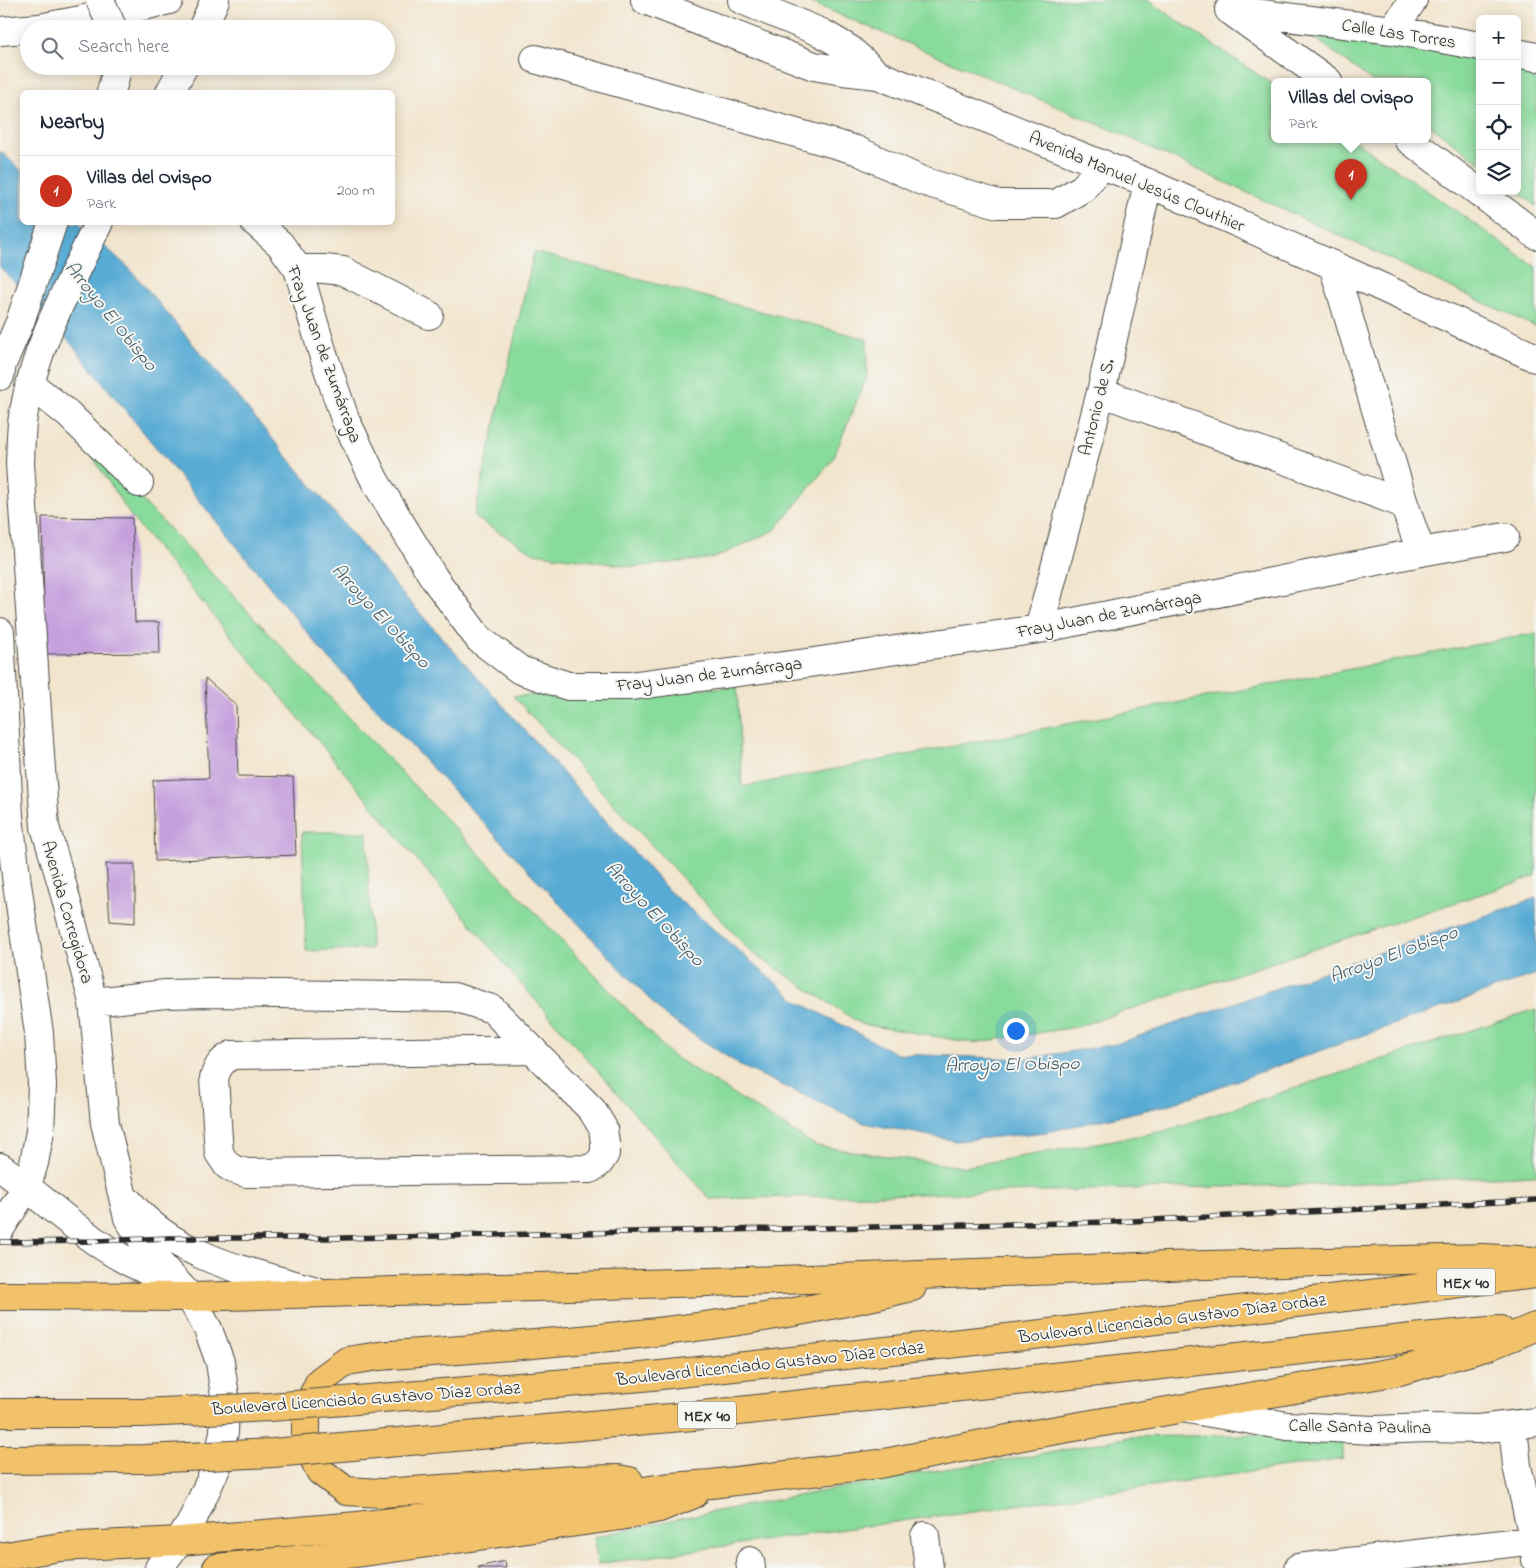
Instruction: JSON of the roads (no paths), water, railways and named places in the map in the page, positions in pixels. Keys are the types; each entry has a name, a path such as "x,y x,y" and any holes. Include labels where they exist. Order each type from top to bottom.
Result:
{"main road":[{"path":"0,1296 181,1288 322,1293 965,1274 1167,1266 1483,1258 1536,1262"},
{"name":"Boulevard Licenciado Gustavo Díaz Ordaz","path":"0,1413 141,1413 270,1407 613,1379 1033,1335 1536,1273"},
{"path":"670,1487 618,1479 592,1479 381,1493 346,1491 320,1471 309,1450 306,1442 306,1410 320,1381 347,1361 379,1356 657,1333 731,1323 864,1299 965,1274"},
{"path":"0,1557 60,1547 180,1541 366,1525 569,1502 670,1487 711,1484 879,1464 1028,1435 1399,1371 1489,1346 1536,1327"},
{"name":"MEX 40","path":"0,1460 144,1459 273,1453 693,1416 1412,1338 1536,1327"},
{"path":"218,1568 324,1562 620,1516 674,1503 688,1498 711,1484"}],"street":[{"path":"100,0 109,20"},
{"path":"81,20 169,0"},
{"path":"206,20 215,0"},
{"path":"645,0 814,66 878,75"},
{"name":"Avenida Manuel Jesús Clouthier","path":"742,0 822,33 850,50 878,75 1148,183 1536,358"},
{"path":"1393,30 1414,0"},
{"path":"1224,5 1324,78"},
{"name":"Calle Las Torres","path":"1224,5 1393,30 1476,45"},
{"path":"0,31 20,29"},
{"path":"1521,54 1536,57"},
{"path":"535,58 856,150 922,180 998,204 1056,204 1083,188 1103,164"},
{"path":"112,90 116,75"},
{"path":"1413,143 1536,235"},
{"name":"Antonio de S.","path":"1039,629 1101,392 1148,183"},
{"path":"0,376 2,364 20,322 52,225"},
{"name":"Avenida Corregidora","path":"98,225 44,339 23,412 20,464 42,804 45,827 93,1002 105,1123 128,1218 156,1260 181,1288 208,1329 220,1362 225,1396 224,1432 216,1466 190,1525 180,1541 158,1568"},
{"name":"Fray Juan de Zumárraga","path":"258,225 280,244 298,269 323,354 345,419 375,481 434,578 479,639 520,670 568,686 630,686 808,663 1039,629 1421,552 1505,537"},
{"path":"1333,265 1404,504 1421,552"},
{"path":"298,269 343,271 429,315"},
{"path":"30,384 68,414 139,483"},
{"path":"1101,392 1404,504"},
{"name":"Avenida Corregidora","path":"0,632 9,818 39,1033 42,1085 40,1131 34,1163 27,1186 0,1229"},
{"path":"93,1002 166,994 203,993 454,996 492,1009 533,1050 592,1110 603,1128 605,1143 604,1154 600,1163 590,1169 246,1173 233,1170 227,1166 219,1153 214,1078 218,1066 223,1060 232,1055 533,1050"},
{"path":"0,1167 112,1252 181,1288"},
{"path":"122,1194 142,1218 169,1238 202,1255 242,1270 322,1293"},
{"name":"Calle Santa Paulina","path":"1184,1408 1287,1426 1375,1430 1478,1429 1525,1423"},
{"path":"1298,1568 1535,1547 1517,1466 1525,1423"},
{"path":"925,1536 929,1568"}],"water":[{"name":"Arroyo El Obispo","path":"0,151 20,169 20,225 81,225 130,269 400,591 669,891 797,1001 897,1054 1025,1059 1116,1044 1536,898 1536,974 1168,1105 1047,1132 956,1141 864,1123 743,1067 665,1016 323,652 68,340 0,267"}],"railway":[{"path":"0,1242 169,1238 342,1238 1113,1222 1536,1200"}],"place":[{"name":"Villas del Ovispo","path":"1351,200"}]}
